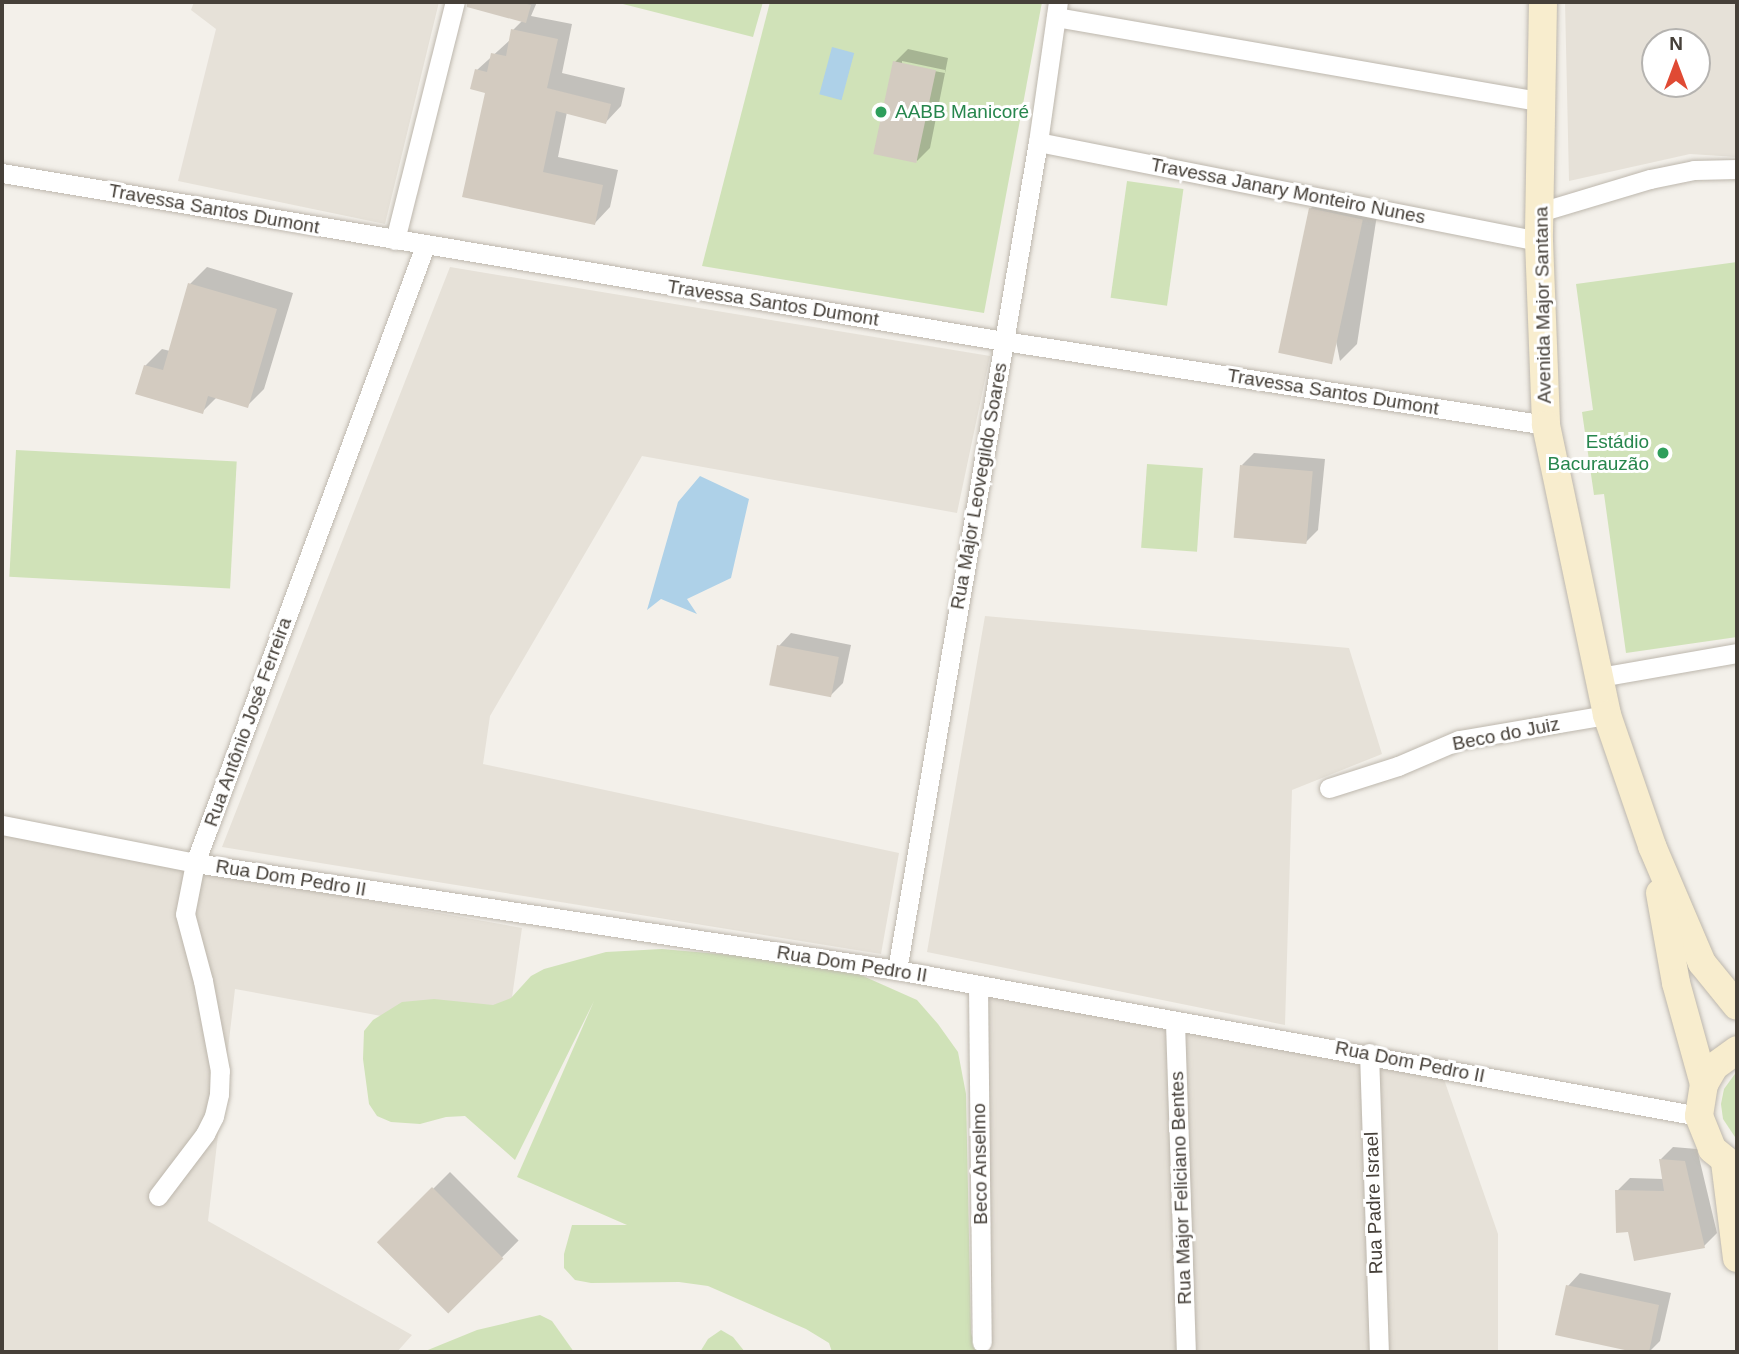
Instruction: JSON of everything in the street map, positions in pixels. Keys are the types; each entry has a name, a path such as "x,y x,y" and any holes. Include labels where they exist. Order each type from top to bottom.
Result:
{"street":[{"path":"396,240 455,2"},
{"name":"Avenida Major Santana","path":"1543,2 1539,241 1546,425 1607,715 1652,846 1702,962 1737,1006"},
{"path":"1057,9 1541,102"},
{"name":"Rua Major Leovegildo Soares","path":"897,970 1038,142 1057,9"},
{"name":"Travessa Janary Monteiro Nunes","path":"1038,142 1539,241"},
{"path":"1540,212 1650,179 1694,170 1737,169"},
{"name":"Travessa Santos Dumont","path":"2,173 1004,341 1546,425"},
{"name":"Rua Antônio José Ferreira","path":"158,1196 205,1134 214,1116 219,1094 220,1071 203,982 185,914 195,863 425,246"},
{"path":"1600,677 1737,653"},
{"name":"Beco do Juiz","path":"1329,788 1398,766 1459,740 1607,715"},
{"name":"Rua Dom Pedro II","path":"2,825 195,863 897,970 1175,1023 1369,1053 1699,1116"},
{"name":"Avenida Major Santana","path":"1652,846 1676,983 1704,1084"},
{"name":"Beco Anselmo","path":"978,986 982,1342"},
{"name":"Rua Major Feliciano Bentes","path":"1175,1023 1186,1352"},
{"path":"1737,1050 1714,1067 1704,1084 1699,1116 1708,1141 1731,1166 1737,1258"},
{"name":"Rua Padre Israel","path":"1369,1053 1379,1352"}],"shaded area":[{"path":"194,2 439,2 385,224 178,181 216,29 191,10"},
{"path":"1565,2 1737,2 1737,157 1690,154 1569,181"},
{"path":"450,267 990,356 957,513 642,456 490,716 483,764 899,853 881,954 222,847"},
{"path":"985,616 1349,648 1382,754 1292,790 1285,1025 927,952"},
{"path":"2,835 522,928 506,1039 235,989 208,1221 412,1335 397,1352 2,1352"},
{"path":"978,986 1440,1068 1498,1234 1498,1352 989,1352 982,1342"}],"green space":[{"path":"615,2 763,2 753,37"},
{"name":"AABB Manicoré","path":"770,2 1042,2 984,313 702,266"},
{"path":"1127,181 1183,189 1167,306 1111,298"},
{"name":"Estádio Bacurauzão","path":"1737,262 1737,637 1626,653 1604,494 1594,495 1582,412 1593,410 1576,284"},
{"path":"16,450 237,462 230,588 9,577"},
{"path":"1147,464 1203,468 1197,552 1141,548"},
{"path":"662,949 742,956 854,972 917,1000 938,1024 958,1052 966,1094 971,1333 977,1352 832,1352 829,1343 806,1329 708,1286 679,1282 591,1283 575,1280 564,1268 564,1254 572,1225 627,1225 517,1177 594,1001 515,1160 465,1116 446,1117 420,1124 391,1122 377,1116 369,1104 363,1059 364,1031 373,1020 402,1002 434,999 493,1005 511,998 531,976 544,969 606,952"},
{"path":"1737,1071 1737,1140 1723,1119 1721,1104 1724,1089"},
{"path":"540,1315 552,1321 574,1352 423,1352 477,1330"},
{"path":"721,1330 733,1337 745,1352 700,1352 708,1339"}],"water":[{"path":"832,47 854,53 842,100 819,94"},
{"path":"700,476 749,499 731,578 687,599 697,614 661,599 647,610 678,502"}],"building":[{"path":"467,2 519,2 531,5 526,23 467,7"},
{"path":"511,29 558,39 547,88 611,104 606,124 556,111 543,172 603,185 595,225 462,197 485,93 470,89 475,69 487,72 491,53 506,56"},
{"path":"893,61 936,70 916,163 873,154"},
{"path":"1309,208 1363,219 1332,364 1278,353"},
{"path":"188,283 277,309 248,408 208,396 203,414 135,394 144,365 163,370"},
{"path":"1240,465 1313,471 1306,544 1234,538"},
{"path":"777,645 839,657 831,697 769,685"},
{"path":"1659,1159 1685,1161 1705,1248 1634,1261 1628,1232 1616,1233 1615,1190 1664,1191"},
{"path":"432,1187 503,1258 448,1314 377,1242"},
{"path":"1566,1285 1659,1305 1649,1352 1634,1352 1555,1335"}],"place":[{"name":"AABB Manicoré","path":"881,112"},
{"name":"Estádio Bacurauzão","path":"1663,453"}]}
